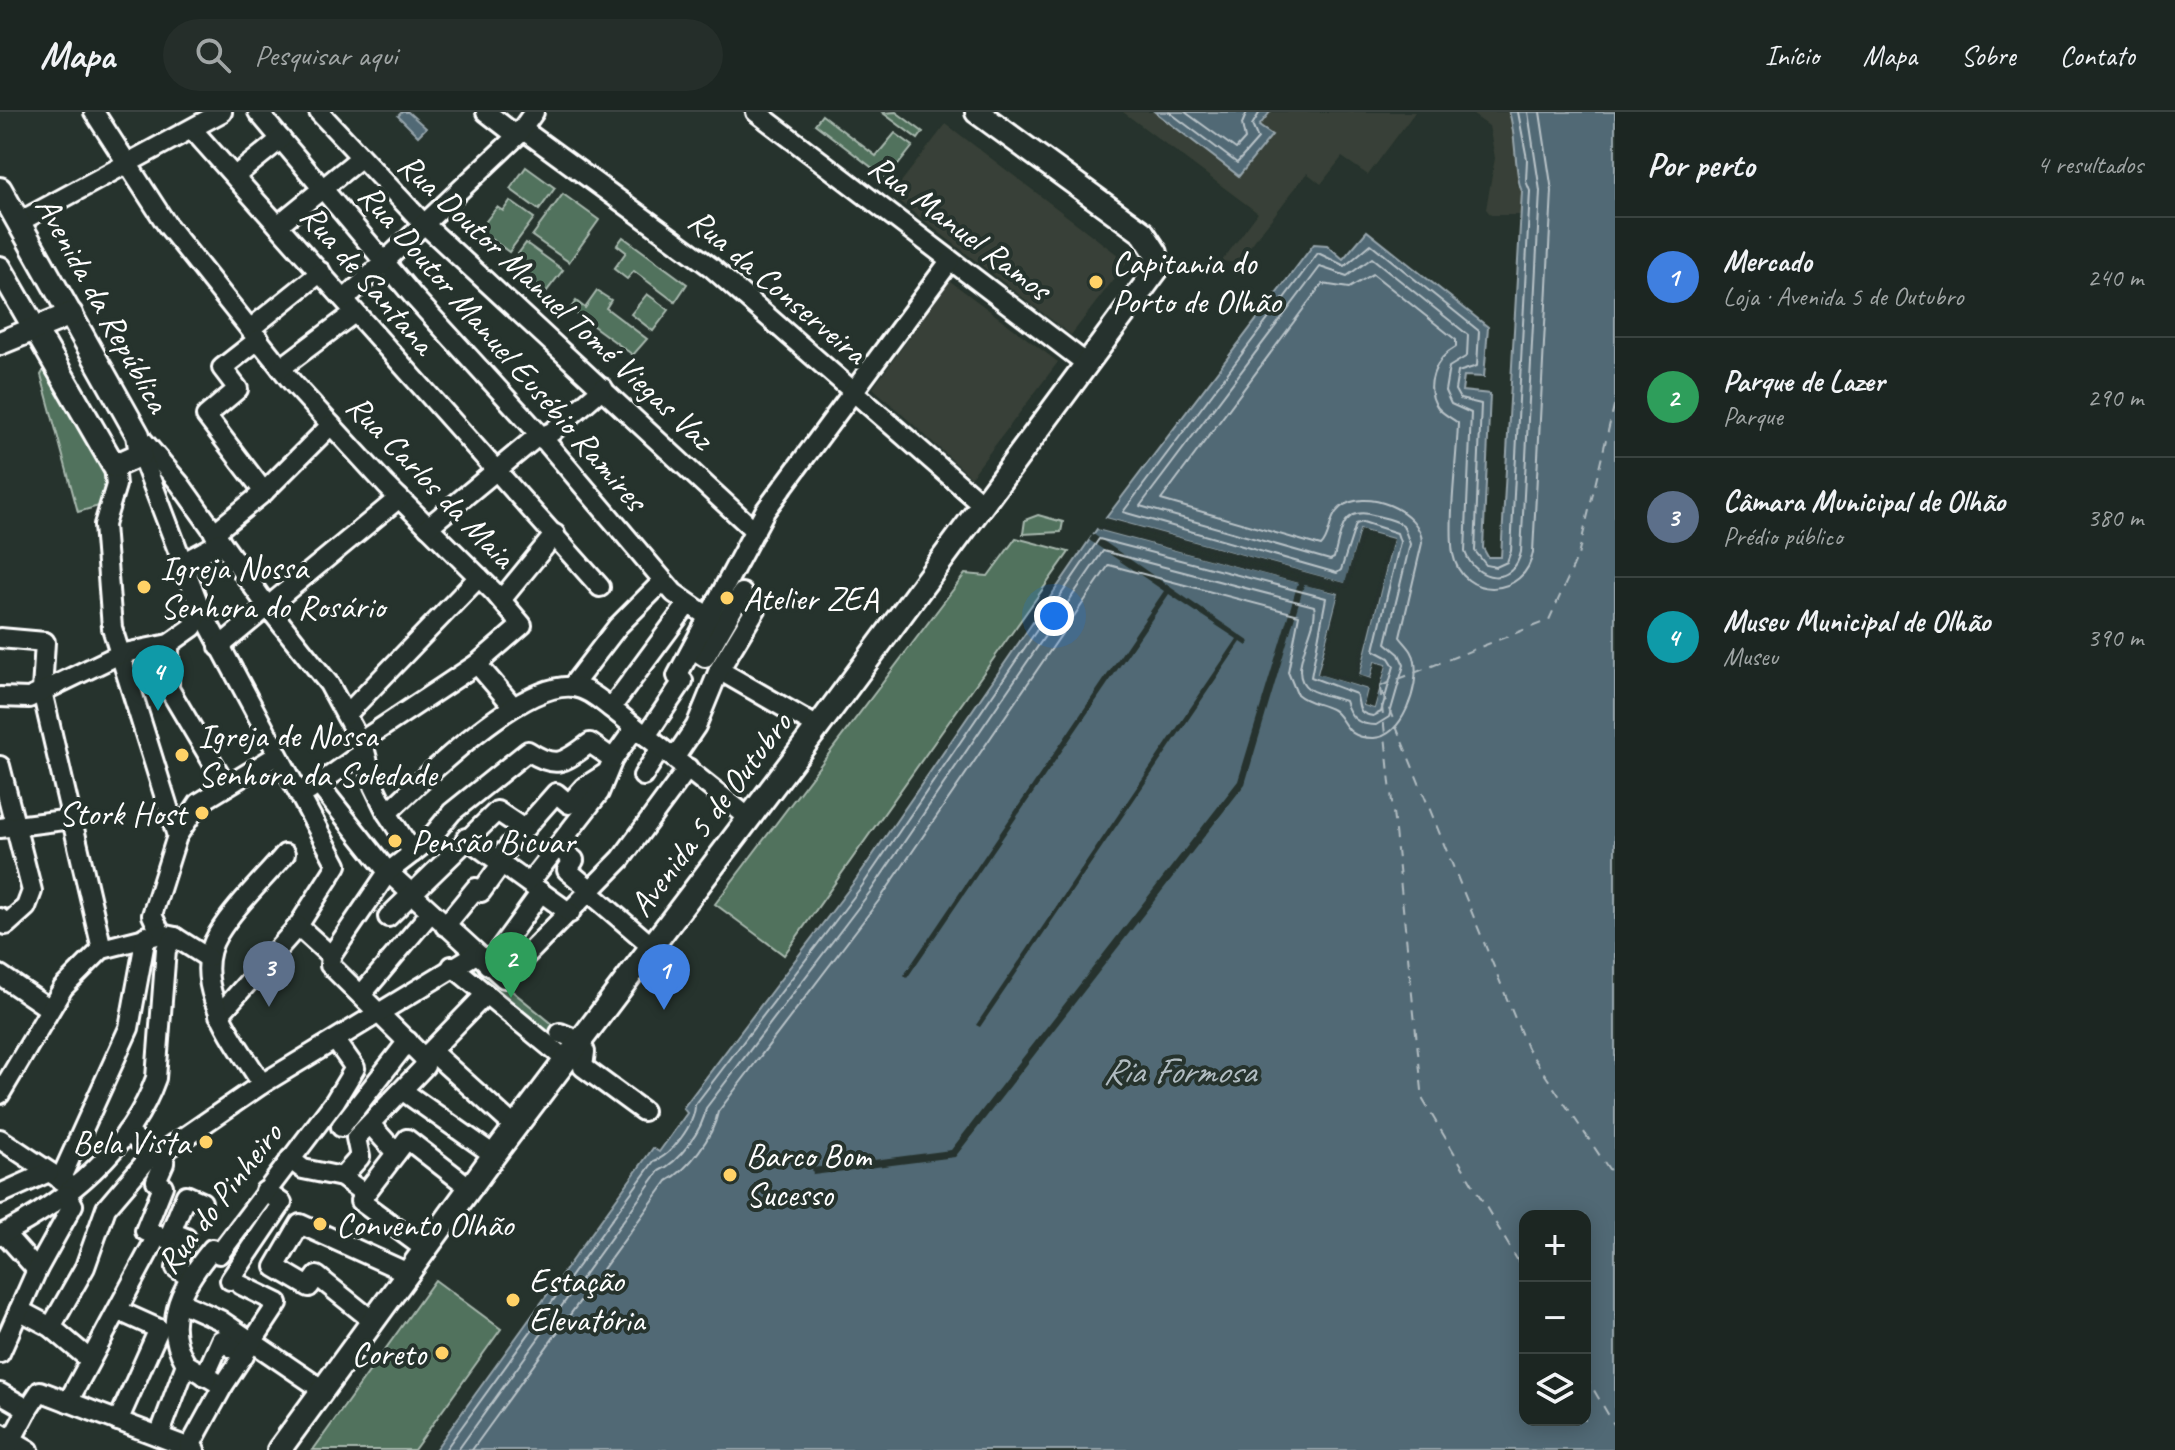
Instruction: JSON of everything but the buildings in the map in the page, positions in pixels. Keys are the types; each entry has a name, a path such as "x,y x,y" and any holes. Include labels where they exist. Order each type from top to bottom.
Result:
{"main road":[{"name":"Avenida 5 de Outubro","path":"279,1450 566,1060 570,1037 653,947 1157,269 1156,253 1143,233 977,112"},
{"name":"Avenida da República","path":"0,189 58,289 140,444"},
{"name":"Avenida da República","path":"0,268 114,466"},
{"path":"23,307 58,289"},
{"path":"0,343 36,331 71,314"},
{"path":"114,466 140,444"}],"street":[{"name":"Rua Carlos da Maia","path":"94,112 125,165 167,225 287,375 399,498 479,577 522,625 477,664"},
{"path":"19,222 222,112"},
{"name":"Rua Doutor Manuel Eusébio Ramires","path":"258,112 541,436 663,581 687,605 707,616"},
{"name":"Rua Doutor Manuel Tomé Viegas Vaz","path":"319,112 423,223 755,531"},
{"name":"Rua da Conserveira","path":"486,112 711,267 983,505"},
{"path":"287,375 350,306 385,261 519,132 534,112"},
{"name":"Rua Manuel Ramos","path":"756,112 1087,364"},
{"name":"Rua de Santana","path":"192,129 600,587"},
{"path":"235,176 281,139"},
{"path":"278,225 360,158"},
{"path":"445,926 476,888 481,892 524,829 556,793 569,804 641,732 683,681 677,676 765,511 950,261"},
{"path":"264,492 206,416 238,389 222,368 321,272"},
{"path":"428,527 496,470 541,436 552,432 603,388"},
{"path":"184,562 218,537 331,425"},
{"path":"140,444 218,537 267,606 329,684 362,746 374,786 387,813 413,853"},
{"path":"140,444 200,608 276,756 337,865 298,926 219,1015"},
{"path":"114,466 116,485 104,525 112,628 177,836"},
{"path":"219,647 399,498"},
{"path":"501,600 555,534"},
{"path":"346,715 479,577"},
{"path":"572,686 618,626 663,581"},
{"path":"693,649 705,657 742,593"},
{"path":"319,785 388,872 504,978 621,859 675,758 696,726 719,670 759,604"},
{"path":"611,708 687,605"},
{"path":"0,697 29,698 120,654 169,644 193,627 200,608"},
{"path":"0,638 45,642 42,691 102,949"},
{"path":"169,644 169,689 226,785"},
{"path":"299,797 319,785 362,746 477,664 512,705"},
{"path":"719,670 818,727"},
{"path":"387,813 512,705 552,689 572,686 587,691 611,708 749,818"},
{"path":"134,700 169,689"},
{"path":"516,1128 408,1041 330,965 331,956 388,872 413,853 463,803 528,751 547,763 565,761 590,743 609,766"},
{"path":"37,1270 2,1234 127,1132 149,1097 156,1078 166,949 152,915 177,836 199,803 276,756"},
{"path":"643,776 675,758"},
{"path":"0,766 8,828 32,891 26,907 6,925 0,918"},
{"path":"51,1327 85,1267 106,1208 159,1152 452,966 482,959 535,887 557,847 599,793 609,766"},
{"path":"463,803 482,825"},
{"path":"388,917 497,811 524,829"},
{"path":"8,828 72,819"},
{"path":"466,838 570,913"},
{"path":"557,847 574,860 567,870 653,947"},
{"path":"262,1084 219,1015 207,968 208,958 217,935 285,854"},
{"path":"362,994 431,912"},
{"path":"298,926 331,956"},
{"path":"63,1184 129,1028 161,936"},
{"path":"1,1088 63,988 102,949 161,936 208,958"},
{"path":"452,966 566,1060"},
{"path":"0,975 50,1009"},
{"path":"348,1133 370,1124 403,1091 425,1066 427,1054 486,994"},
{"path":"570,1037 585,1052 583,1067 643,1111"},
{"name":"Rua do Pinheiro","path":"186,1364 174,1345 173,1329 189,1277 212,1249 219,1254 325,1115 355,1068 336,1041"},
{"path":"348,1133 408,1041"},
{"path":"403,1091 494,1155"},
{"path":"325,1115 348,1133 360,1157 342,1177"},
{"path":"370,1124 470,1188"},
{"path":"127,1132 159,1152 164,1163 156,1181 163,1186 145,1231 186,1238 176,1268 189,1277"},
{"path":"0,1139 63,1184 73,1205 37,1270 0,1353"},
{"path":"402,1146 360,1201 425,1249"},
{"path":"290,1159 303,1169 342,1177 365,1194"},
{"path":"0,1194 63,1184"},
{"path":"265,1191 282,1203 235,1283 271,1300"},
{"path":"68,1402 89,1359 186,1195 202,1202"},
{"path":"272,1219 296,1232"},
{"path":"373,1321 317,1276 309,1287 275,1267 300,1224 333,1236 408,1273"},
{"path":"29,1450 6,1441 40,1391 192,1449 223,1386 248,1348 283,1271"},
{"path":"180,1302 220,1320 248,1348"},
{"path":"19,1310 51,1327 89,1359"},
{"path":"118,1421 159,1329 119,1311"},
{"path":"205,1376 221,1340 248,1348 323,1390"},
{"path":"159,1436 186,1364 223,1386"},
{"path":"0,1393 28,1409"}],"shaded area":[{"path":"1123,112 1415,112 1368,175 1342,157 1321,184 1307,173 1237,263 1222,261 1258,213"},
{"path":"1469,112 1510,112 1519,160 1517,184 1522,191 1521,215 1491,215 1486,209 1495,158 1489,126"},
{"path":"946,124 1127,262 1071,335 891,195"},
{"path":"950,281 1058,362 971,477 873,388"}],"green space":[{"path":"896,112 923,132 918,139 883,113"},
{"path":"822,115 876,156 895,133 913,146 887,179 815,124"},
{"path":"526,167 555,188 539,210 510,189"},
{"path":"563,194 599,220 569,262 532,236"},
{"path":"510,201 534,218 509,252 479,230 497,207 503,211"},
{"path":"623,237 687,284 675,302 634,271 627,279 614,269 626,252 617,245"},
{"path":"526,243 563,270 546,292 510,265"},
{"path":"597,291 611,300 606,308 647,339 633,355 570,309 576,301 585,308"},
{"path":"647,294 669,310 653,331 631,314"},
{"path":"44,370 105,472 107,487 99,506 78,512 41,375"},
{"path":"1038,515 1063,522 1061,532 1023,534 1025,520"},
{"path":"1016,538 1069,552 784,955 715,904 965,574 988,576"},
{"path":"474,960 555,1026 545,1038 471,970"},
{"path":"435,1280 501,1329 414,1450 313,1450"}],"water":[{"path":"408,112 426,128 418,136 398,116"},
{"path":"1155,112 1270,112 1259,126 1272,135 1239,176"},
{"name":"Ria Formosa","path":"1509,112 1615,112 1615,1450 435,1450 653,1148 659,1152 687,1113 683,1108 855,881 1097,529 1339,593 1318,673 1368,689 1364,705 1374,708 1386,665 1375,662 1371,679 1359,676 1393,539 1360,530 1346,584 1106,518 1314,244 1327,245 1343,259 1367,231 1488,327 1484,377 1464,376 1462,391 1490,394 1483,548 1488,557 1501,557 1522,191"}],"pier":[{"path":"1106,518 1345,583 1360,530 1393,539 1359,675 1371,679 1375,662 1386,665 1374,708 1364,705 1368,689 1318,674 1339,593 1304,585 1245,784 955,1157 813,1175 812,1168 951,1150 1238,781 1298,583 1097,529 1100,526 1342,590 1323,671 1371,685 1371,703 1381,668 1378,667 1372,683 1355,675 1388,542 1363,535 1349,585 1345,588 1105,522"},
{"path":"1093,534 1250,642 1247,646 1241,642 980,1027 976,1025 1237,639 1169,594 907,978 904,975 1164,591 1089,540"}],"ferry route":[{"path":"1381,686 1549,620 1578,556 1615,402"},
{"path":"1380,687 1423,1100 1519,1263"},
{"path":"1382,692 1527,1048 1615,1178"},
{"path":"1591,1385 1615,1426"}],"place":[{"name":"Capitania do Porto de Olhão","path":"1096,282"},
{"name":"Igreja Nossa Senhora do Rosário","path":"144,587"},
{"name":"Atelier ZEA","path":"727,598"},
{"name":"Museu Municipal de Olhão","path":"158,711"},
{"name":"Igreja de Nossa Senhora da Soledade","path":"182,755"},
{"name":"Stork Host","path":"202,813"},
{"name":"Pensão Bicuar","path":"395,841"},
{"name":"Parque de Lazer","path":"511,998"},
{"name":"Câmara Municipal de Olhão","path":"269,1007"},
{"name":"Mercado","path":"664,1010"},
{"name":"Bela Vista","path":"206,1142"},
{"name":"Barco Bom Sucesso","path":"730,1175"},
{"name":"Convento Olhão","path":"320,1224"},
{"name":"Estação Elevatória","path":"513,1300"},
{"name":"Coreto","path":"442,1353"}]}
